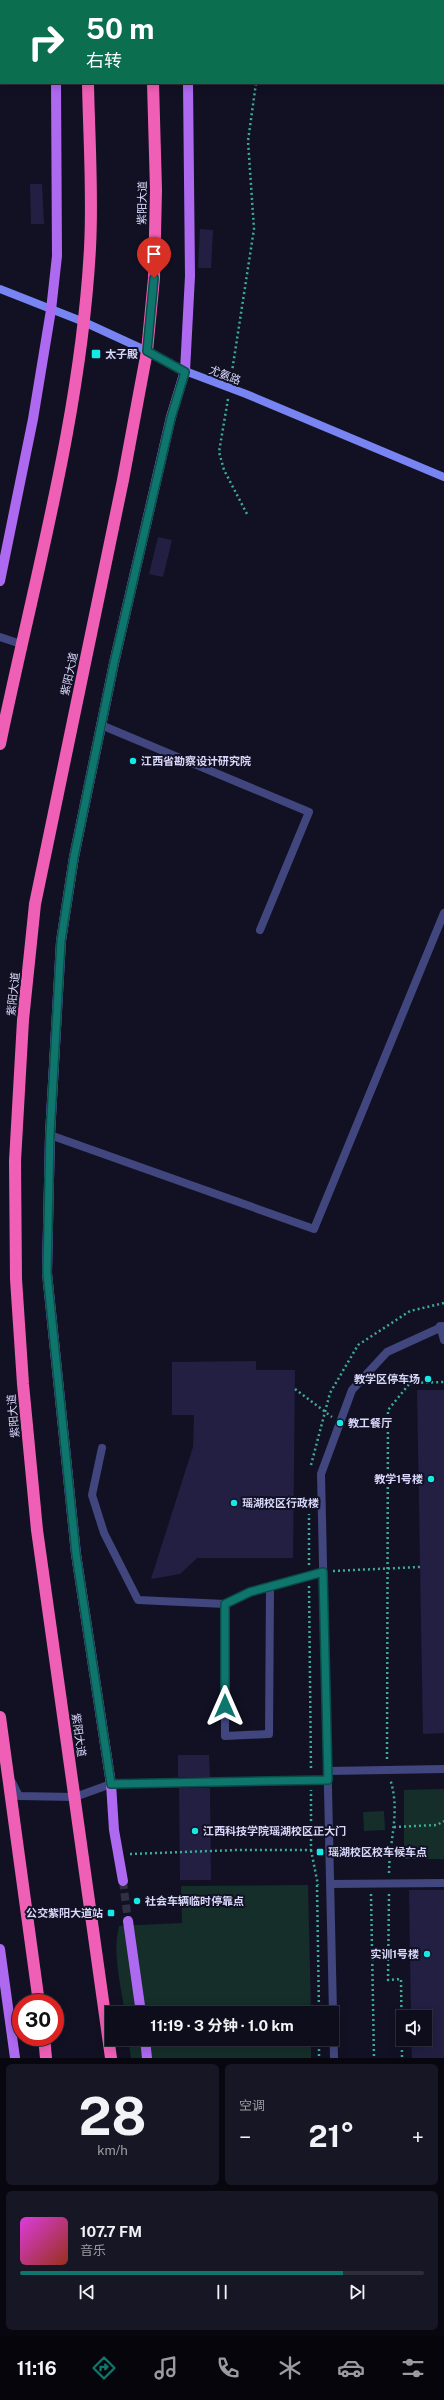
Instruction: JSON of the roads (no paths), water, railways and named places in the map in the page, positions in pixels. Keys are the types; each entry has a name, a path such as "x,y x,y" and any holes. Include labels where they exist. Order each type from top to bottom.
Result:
{"highway":[{"path":"0,744 20,644 65,452 84,322 90,247 88,84"},
{"name":"紫阳大道","path":"111,2058 37,1530 23,1384 16,1279 15,1161 23,1020 35,904 123,480 147,351 154,278 156,190 154,84"},
{"path":"0,1717 38,1994"},
{"path":"45,2046 46,2058"}],"main road":[{"path":"0,581 33,418 52,310 57,256 56,84"},
{"path":"123,1881 118,1855 111,1784 76,1554 47,1273 50,1135 61,941 74,857 101,725 171,418 185,372 190,276 188,84"},
{"name":"尤氨路","path":"0,289 84,322 147,351 185,372 229,388 444,477"},
{"path":"128,1921 140,2006"},
{"path":"0,1949 15,2058"},
{"path":"146,2046 147,2058"}],"street":[{"path":"0,637 20,644"},
{"path":"101,725 309,812 260,930"},
{"path":"50,1135 314,1229 444,913"},
{"path":"334,2058 322,1474 352,1390 387,1352 442,1326 444,1340"},
{"path":"102,1448 92,1495 104,1534 138,1600 225,1604 250,1592 323,1572"},
{"path":"225,1604 225,1736 269,1734 270,1587"},
{"path":"328,1771 444,1769"},
{"path":"9,1776 19,1796 75,1797 111,1784 328,1780"},
{"path":"330,1884 444,1883"}],"tunnel":[{"path":"123,1881 128,1921"}],"place":[{"name":"太子殿","path":"96,354"},
{"name":"江西省勘察设计研究院","path":"133,761"},
{"name":"教学区停车场","path":"428,1379"},
{"name":"教工餐厅","path":"340,1423"},
{"name":"教学1号楼","path":"431,1479"},
{"name":"瑶湖校区行政楼","path":"234,1503"},
{"name":"江西科技学院瑶湖校区正大门","path":"195,1831"},
{"name":"瑶湖校区校车候车点","path":"320,1852"},
{"name":"社会车辆临时停靠点","path":"137,1901"},
{"name":"公交紫阳大道站","path":"111,1913"},
{"name":"实训1号楼","path":"427,1954"}]}
